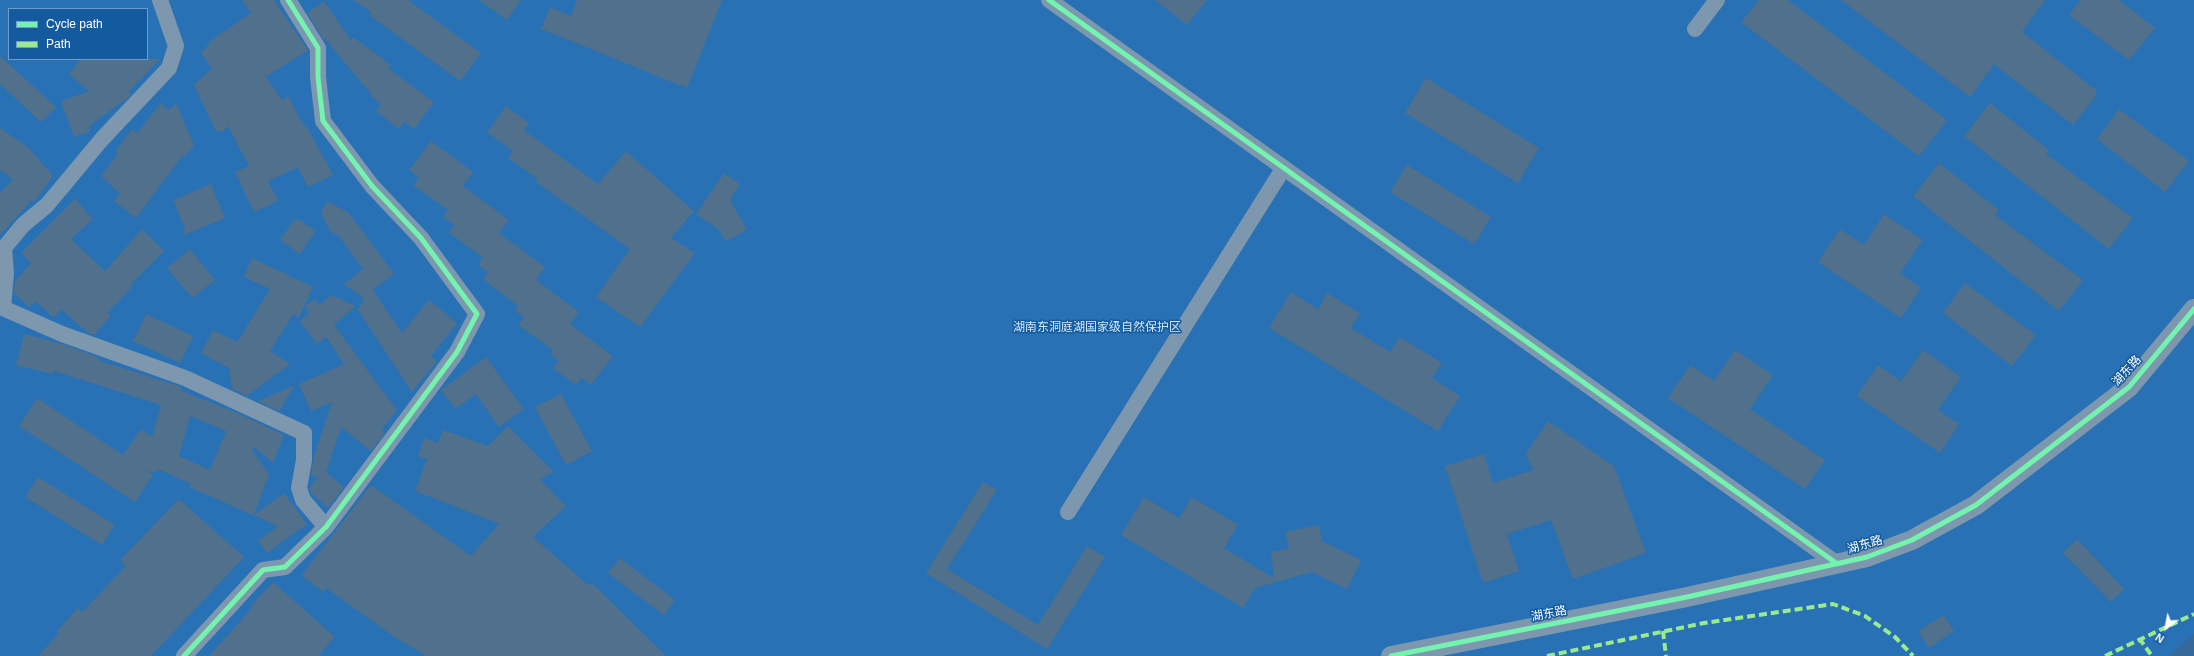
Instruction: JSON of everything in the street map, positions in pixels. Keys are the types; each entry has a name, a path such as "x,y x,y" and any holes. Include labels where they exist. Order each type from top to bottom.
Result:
{"street":[{"path":"160,0 176,46 169,68 102,139 47,205 24,225 4,248 6,273 2,308 62,334 186,378 304,433 304,460 299,488 303,500 326,528"},
{"path":"184,656 263,570 285,567 326,528 457,352 477,314 421,238 372,186 323,121 318,77 318,48 288,0"},
{"path":"1049,0 1283,169 1836,563"},
{"path":"1695,29 1717,0"},
{"path":"1068,512 1283,169"},
{"name":"湖东路","path":"1391,656 1687,597 1867,557 1912,540 1976,505 2129,387 2194,308"}],"green space":[{"name":"湖南东洞庭湖国家级自然保护区","path":"0,0 2194,0 2194,656 0,656"}],"shaded area":[{"path":"2194,634 2194,656 2169,656"}],"building":[{"path":"242,0 274,0 308,50 266,77 282,100 288,96 304,126 306,125 333,175 308,187 298,167 268,181 278,201 254,212 235,172 249,166 228,126 222,132 220,130 217,133 194,85 212,68 201,53 213,39 251,13"},
{"path":"353,0 408,0 481,53 460,81 369,15 371,12"},
{"path":"479,0 521,0 507,20"},
{"path":"577,0 722,0 687,88 541,29 550,7 571,16"},
{"path":"1155,0 1207,0 1187,25"},
{"path":"1759,0 1788,0 1947,120 1919,156 1741,22"},
{"path":"1841,0 2045,0 2022,32 2096,90 2096,96 2073,125 1994,64 1970,97"},
{"path":"2080,0 2119,0 2155,28 2129,60 2069,15"},
{"path":"324,1 351,40 353,37 391,65 388,68 434,102 414,129 404,122 399,129 376,111 381,104 371,96 372,95 325,39 324,40 307,13"},
{"path":"0,56 56,107 41,122 0,84"},
{"path":"160,59 129,91 131,94 129,97 89,126 90,131 74,137 61,101 89,91 69,74 80,60"},
{"path":"1426,78 1539,148 1518,183 1405,113"},
{"path":"161,103 169,110 176,103 194,145 185,157 183,155 136,218 114,201 120,194 101,176 118,154 115,151 132,129 137,133"},
{"path":"1990,103 2049,150 2046,154 2133,218 2109,249 1964,136"},
{"path":"506,106 529,123 524,130 598,184 626,151 694,211 671,238 695,253 640,327 596,297 630,249 536,182 538,179 508,158 513,151 487,132"},
{"path":"2119,109 2189,161 2165,192 2097,139"},
{"path":"0,128 29,148 53,176 34,202 32,200 0,235 0,193 13,179 0,170"},
{"path":"431,141 473,172 463,186 509,220 499,233 545,267 536,280 579,312 570,324 613,356 591,385 582,378 576,385 553,368 559,361 550,354 553,350 518,325 524,317 515,311 518,306 483,279 488,272 478,265 483,258 448,232 454,225 443,217 448,210 413,185 419,178 409,170"},
{"path":"1939,163 1999,210 1995,215 2083,280 2059,311 1913,196"},
{"path":"1407,165 1491,217 1474,244 1390,192"},
{"path":"724,173 740,184 730,200 747,230 726,241 718,229 696,214"},
{"path":"211,184 225,218 182,236 185,229 173,200"},
{"path":"75,199 93,219 71,239 105,271 142,229 164,251 131,284 133,286 107,313 111,316 94,335 88,333 61,309 54,318 35,301 29,307 14,293 15,281 31,263 21,253"},
{"path":"327,201 349,213 394,274 373,290 402,333 429,300 457,323 431,356 437,361 412,392 358,310 364,298 344,284 363,269 338,235 331,232 321,213"},
{"path":"1884,214 1923,240 1900,273 1921,288 1901,318 1818,262 1840,229 1864,245"},
{"path":"294,220 300,220 316,231 300,254 280,240"},
{"path":"190,249 215,280 192,298 167,268"},
{"path":"252,258 313,287 298,319 294,313 270,351 290,364 247,396 232,389 229,368 201,353 213,330 237,342 270,289 244,277"},
{"path":"1965,283 2036,335 2012,366 1943,313"},
{"path":"1291,292 1318,309 1327,293 1360,313 1351,328 1390,352 1400,337 1442,363 1432,378 1460,396 1438,431 1269,328"},
{"path":"331,295 356,306 334,325 397,410 382,429 384,434 371,451 341,427 326,472 344,487 328,508 311,493 309,488 318,478 311,475 314,456 332,402 311,411 299,384 344,364 326,337 317,344 300,321 309,313 305,306 315,299 319,305"},
{"path":"146,314 193,336 180,363 133,341"},
{"path":"24,334 59,343 98,357 98,360 181,387 182,391 235,412 284,435 273,463 254,447 252,450 269,474 254,515 284,493 307,524 267,553 258,541 278,526 189,487 191,484 158,469 154,473 146,469 153,475 135,502 19,426 37,398 123,455 141,429 152,437 161,405 54,371 53,374 16,365","holes":["190,416 226,431 210,470 179,456"]},
{"path":"1735,350 1773,375 1750,409 1825,460 1805,489 1668,398 1690,365 1714,381"},
{"path":"1923,350 1961,377 1938,410 1959,424 1940,453 1857,396 1878,365 1901,381"},
{"path":"486,357 524,409 499,427 476,394 455,409 441,390"},
{"path":"295,385 279,411 258,401"},
{"path":"561,394 592,451 566,465 535,407"},
{"path":"1548,421 1614,466 1646,553 1573,579 1551,520 1507,534 1519,571 1483,583 1445,466 1484,454 1493,483 1533,470 1526,453"},
{"path":"508,426 554,472 540,479 566,506 533,537 587,584 593,584 666,656 426,656 396,638 326,588 324,592 301,576 371,485 471,556 499,524 415,491 427,459 418,456 424,438 438,443 443,430 488,446"},
{"path":"38,477 115,525 102,545 25,497"},
{"path":"983,482 997,490 947,569 1038,625 1087,546 1105,557 1047,649 926,573"},
{"path":"1144,497 1179,518 1192,497 1238,525 1224,548 1274,578 1271,552 1289,548 1285,532 1319,525 1322,541 1361,560 1347,589 1312,572 1255,588 1243,608 1121,535"},
{"path":"179,499 244,557 151,656 38,656 59,633 57,631 78,608 82,612 126,566 120,560"},
{"path":"2077,539 2124,589 2111,602 2063,553"},
{"path":"620,558 675,600 664,615 608,573"},
{"path":"273,582 335,637 318,656 209,656 252,608 251,606"},
{"path":"1944,615 1954,631 1929,648 1918,631"}],"marked path":[{"path":"1547,656 1704,623 1833,604 1865,616 1895,637 1913,656"},
{"path":"2105,656 2194,614"},
{"path":"1663,631 1666,656"},
{"path":"2139,638 2152,656"}],"cycle path":[{"path":"184,656 263,570 285,567 326,527 457,352 477,314 421,238 372,186 323,121 318,77 318,48 288,0"},
{"path":"1049,0 1836,563"},
{"path":"1391,656 1687,597 1867,557 1912,540 1976,505 2129,387 2194,309"}]}
